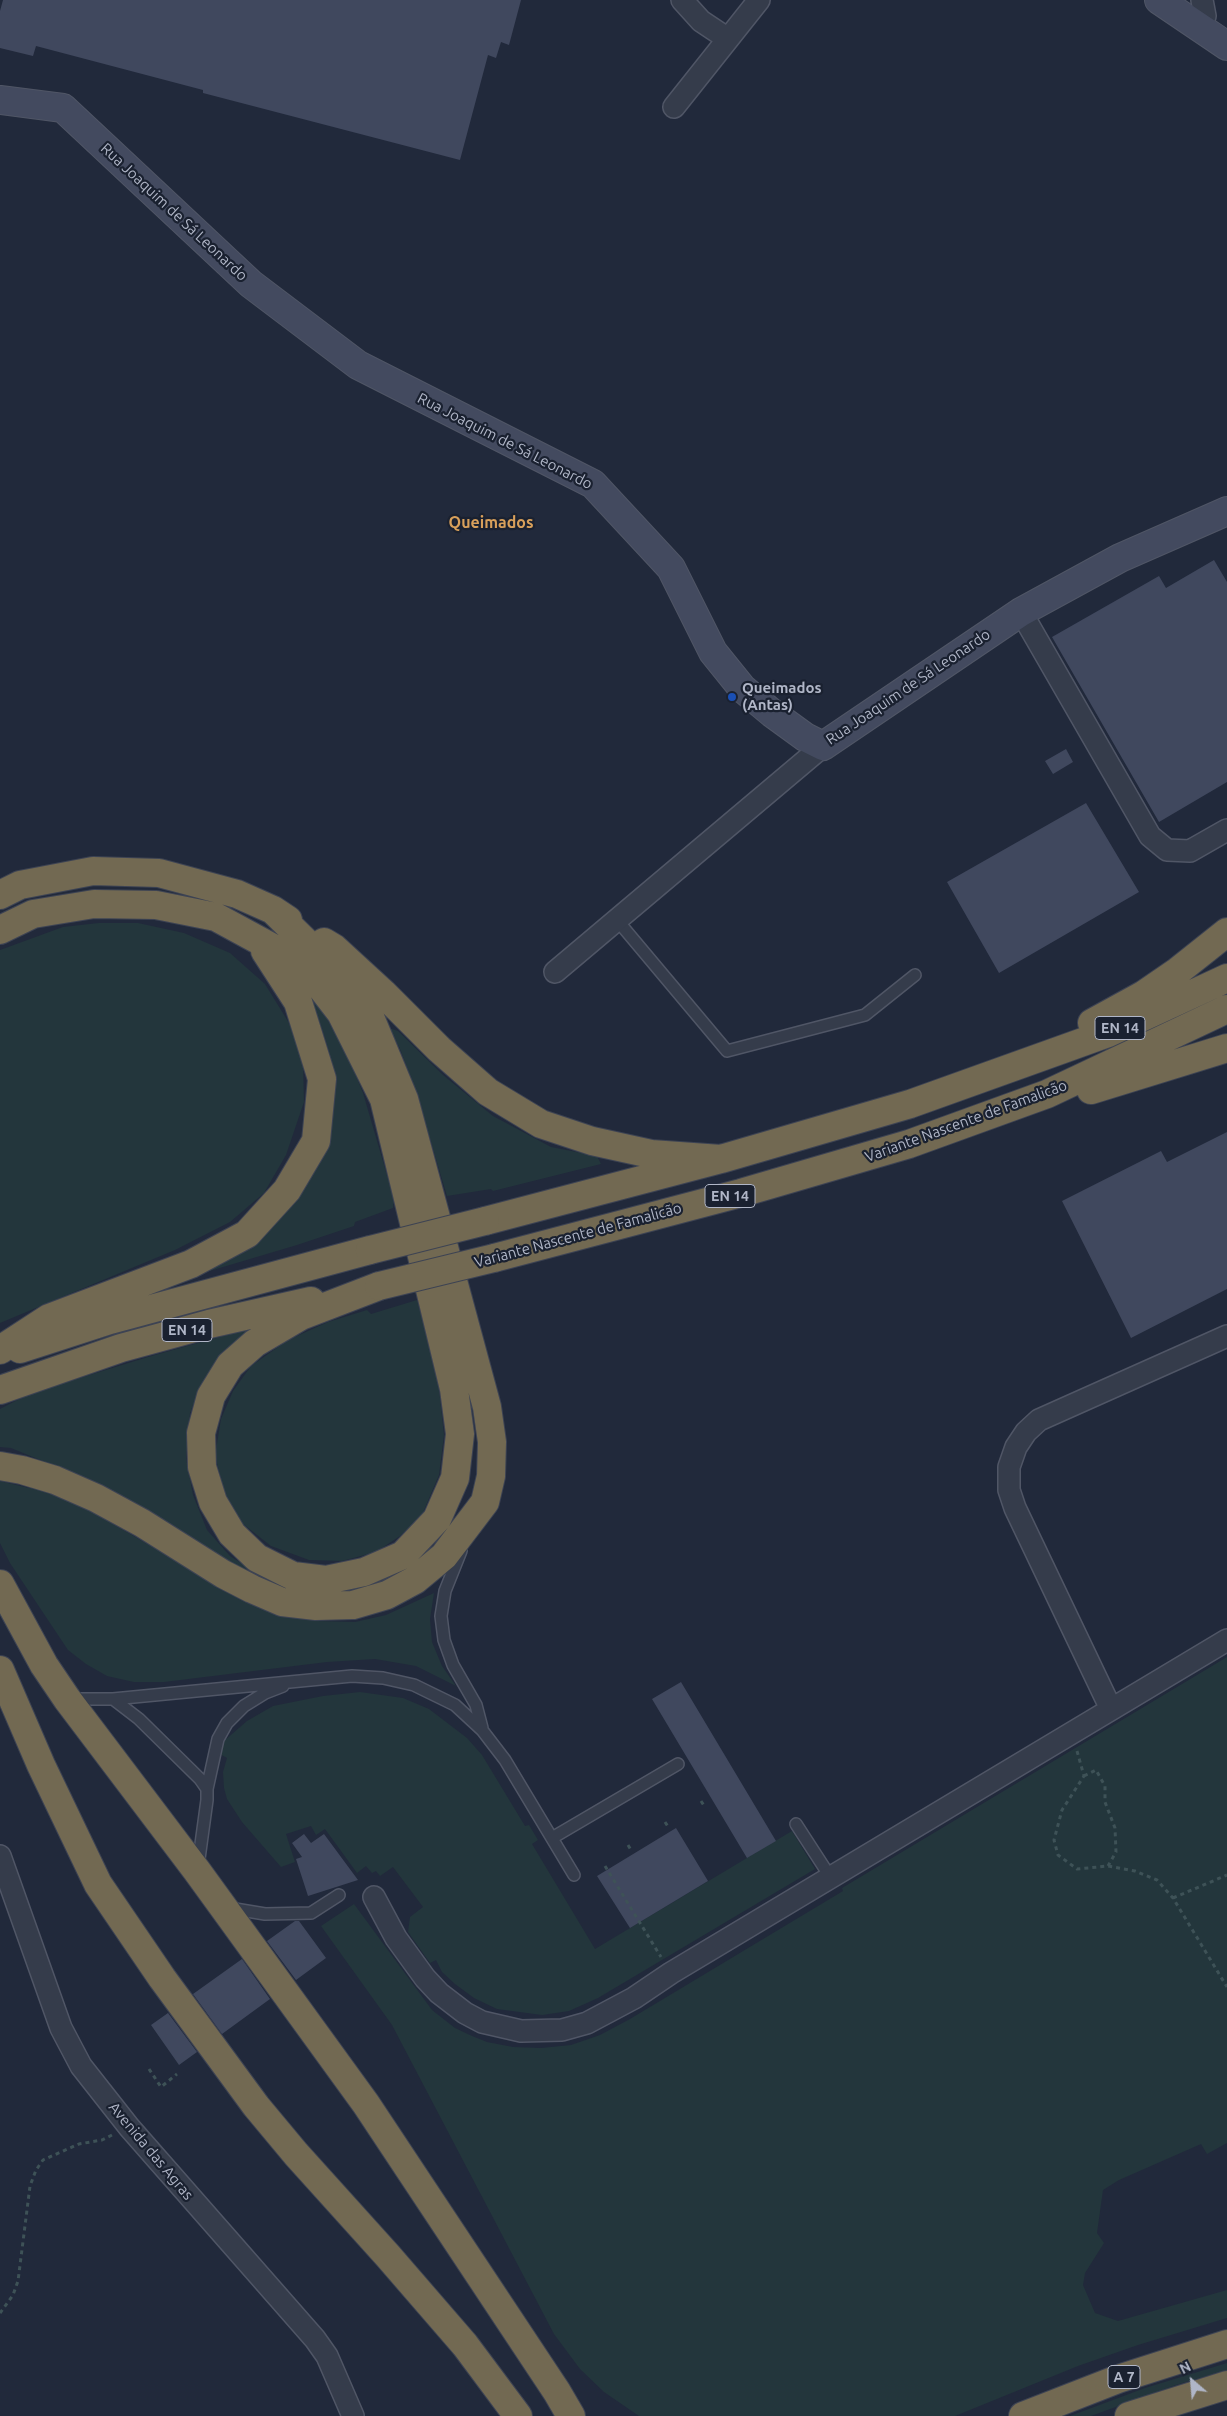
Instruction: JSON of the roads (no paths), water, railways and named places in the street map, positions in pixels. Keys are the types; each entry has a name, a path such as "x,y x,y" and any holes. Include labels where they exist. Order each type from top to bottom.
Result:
{"highway":[{"path":"0,895 20,885 93,871 159,873 237,894 273,910 334,948 383,993 439,1049 488,1092 541,1124 592,1141 651,1154 721,1159"},
{"path":"0,930 33,914 94,904 156,905 216,917 284,954 317,982 341,1013 384,1099 454,1389 460,1434 455,1478 437,1519 403,1555 364,1572 326,1580 293,1576 258,1558 232,1534 213,1502 202,1467 201,1433 211,1396 230,1365 255,1343 301,1316 379,1286"},
{"path":"11,1468 54,1480 96,1498 142,1523 223,1574 252,1589 282,1602 316,1606 353,1605 387,1595 415,1580 444,1556 485,1502 491,1476 492,1442 487,1407 404,1099 370,1017 326,964 273,910"},
{"path":"1009,1070 1143,995 1178,971 1227,932"},
{"path":"0,1350 49,1318 191,1264 247,1234 287,1190 316,1140 322,1079 298,1002 276,964 257,940"},
{"name":"EN 14","path":"0,1355 110,1320 721,1159 910,1104 1108,1033 1227,978"},
{"name":"Variante Nascente de Famalicão","path":"0,1390 65,1366 200,1326 494,1258 797,1178 964,1125 1047,1094 1227,1009"},
{"path":"964,1125 1227,1048"},
{"path":"0,1584 44,1665 67,1699 198,1871 393,2142 558,2392 571,2416"},
{"path":"0,1670 78,1844 110,1903 146,1956 256,2106 296,2154 447,2323 513,2412"},
{"name":"A 7","path":"1023,2416 1134,2373 1227,2344"},
{"name":"A 7","path":"1130,2416 1227,2385"},
{"path":"558,2392 590,2416"}],"street":[{"path":"682,0 701,21 728,39"},
{"path":"674,107 759,0"},
{"path":"1159,0 1227,46"},
{"path":"1199,27 1206,16 1202,0"},
{"name":"Rua Joaquim de Sá Leonardo","path":"0,100 63,108 251,284 358,365 593,484 671,568 713,652 742,688 772,713 823,746 1021,612 1120,558 1225,515"},
{"path":"1021,612 1150,836 1168,850 1190,851 1227,830"},
{"path":"555,972 823,746"},
{"path":"1111,1709 1015,1508 1010,1490 1009,1467 1016,1447 1026,1432 1039,1420 1227,1336"},
{"path":"374,1897 396,1938 439,1993 465,2014 499,2027 542,2032 586,2023 634,1998 671,1973 1227,1640"},
{"name":"Avenida das Agras","path":"0,1856 61,2028 81,2066 129,2127 315,2339 327,2356 353,2416"}],"lane":[{"path":"617,920 727,1051 865,1014 915,975"},
{"path":"482,1730 476,1705 453,1665 444,1640 441,1616 445,1591 456,1562 485,1502"},
{"path":"67,1699 113,1699 299,1680 367,1676 407,1683 429,1691 455,1705 482,1730 505,1760 574,1875"},
{"path":"198,1871 207,1789 218,1739 227,1723 244,1706 265,1693 299,1680"},
{"path":"113,1699 140,1719 200,1779 207,1789"},
{"path":"552,1838 678,1764"},
{"path":"796,1824 831,1878"},
{"path":"224,1907 265,1914 303,1914 318,1909 339,1895"}],"place":[{"name":"Queimados (Antas)","path":"732,697"}],"district":[{"name":"Queimados","path":"491,523"}]}
